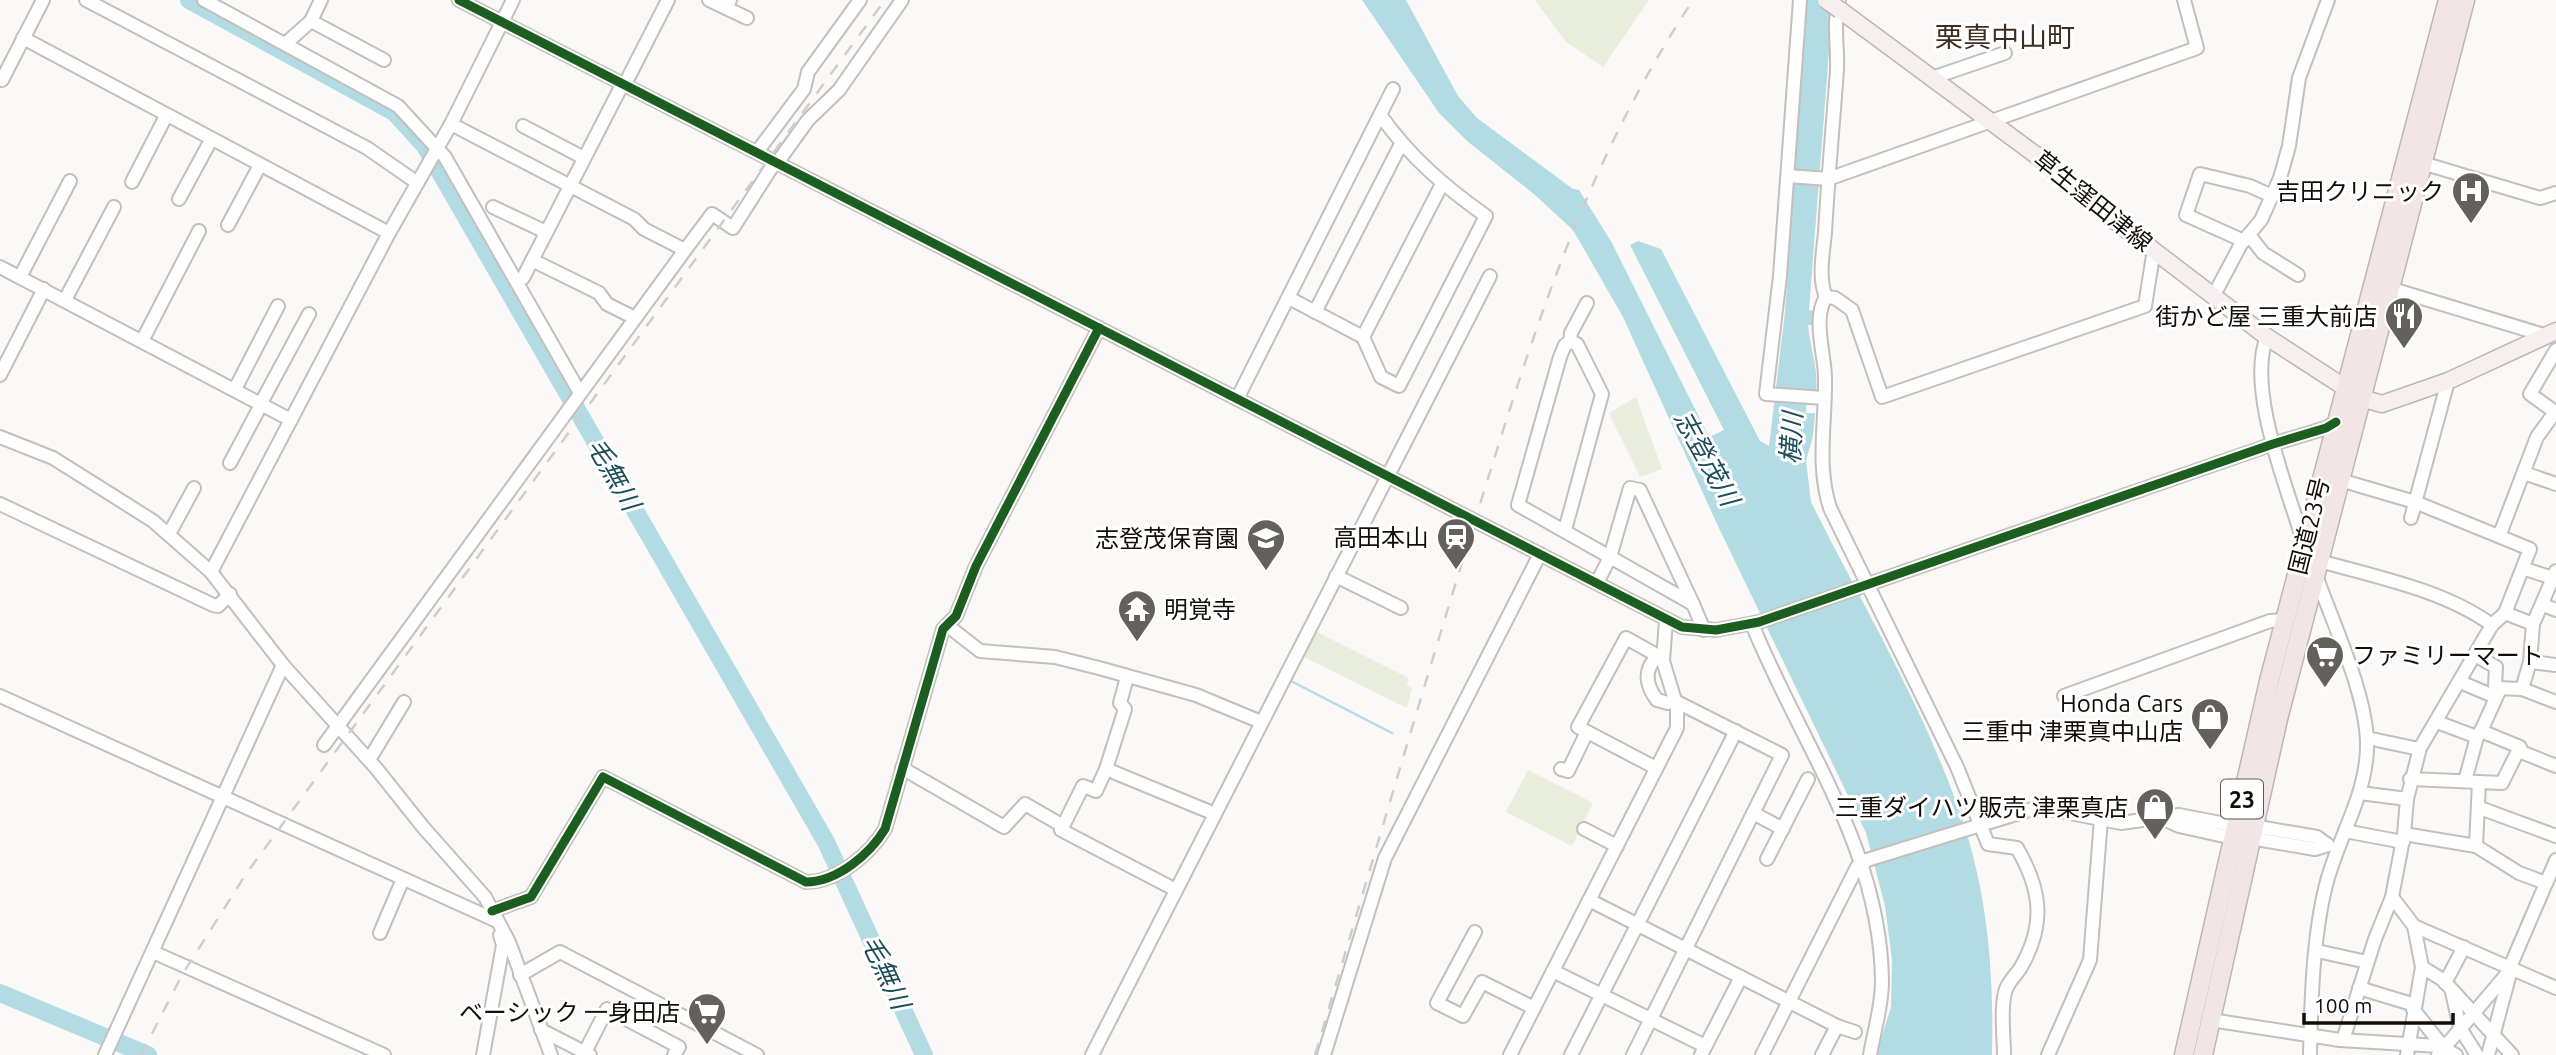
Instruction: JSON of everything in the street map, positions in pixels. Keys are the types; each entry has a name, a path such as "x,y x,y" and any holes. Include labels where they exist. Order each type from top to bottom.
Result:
{"highway":[{"name":"国道23号","path":"2203,1055 2285,620 2448,0"},
{"name":"国道23号","path":"2183,1055 2318,568 2465,0"}],"main road":[{"name":"草生窪田津線","path":"1826,0 1840,5 1932,78 2048,164 2081,195 2267,337 2361,398"},
{"path":"2361,398 2382,404 2448,381 2551,333"}],"street":[{"path":"2,80 43,0"},
{"path":"86,0 367,148 416,182"},
{"path":"204,0 398,106 437,149 580,394"},
{"path":"285,44 311,21 321,0"},
{"path":"459,0 1682,627 1704,630 1756,623 2326,428 2336,422"},
{"path":"211,572 388,233 451,124 513,0"},
{"path":"523,278 668,0"},
{"path":"709,0 728,4 747,18"},
{"path":"757,152 804,89 808,72 860,0"},
{"path":"324,745 712,214 733,228 776,162 823,103 839,90 902,0"},
{"path":"1800,0 1780,276 1766,394 1824,398"},
{"path":"1787,176 1828,179 1989,119 2197,48 2184,0"},
{"path":"2214,295 2246,238 2261,220 2272,196 2289,146 2299,78 2328,0"},
{"path":"1840,5 1835,16 1838,34 1837,69 1823,263 1823,290 1826,297 1821,327 1824,398 1823,488 1866,586 1957,767 1988,845 2017,848 2030,870 2039,899 2032,939 2022,965 2006,990 2004,1055"},
{"path":"311,21 384,60"},
{"path":"23,38 388,233"},
{"path":"1932,78 2005,53"},
{"path":"804,89 823,103"},
{"path":"1237,399 1393,89"},
{"path":"132,182 166,116"},
{"path":"1289,299 1363,337 1381,377 1399,386 1486,216 1442,184 1401,144 1381,116"},
{"path":"451,124 685,250"},
{"path":"523,127 584,158"},
{"path":"179,200 211,140"},
{"path":"1315,312 1401,144"},
{"path":"2422,163 2540,198 2556,193"},
{"path":"228,225 260,165"},
{"path":"2272,196 2250,186 2200,174 2186,215 2246,238 2263,253 2298,275"},
{"path":"20,276 69,181"},
{"path":"1363,337 1442,184"},
{"path":"493,206 546,232"},
{"path":"65,300 114,207"},
{"path":"142,341 200,231"},
{"path":"1826,297 1835,298 1852,310 1882,397 2145,306 2154,249"},
{"path":"532,260 599,293 607,304 635,318"},
{"path":"0,267 291,420"},
{"path":"1092,1055 1490,276"},
{"path":"2389,288 2551,333"},
{"path":"0,375 44,289"},
{"path":"1570,342 1571,333 1587,303"},
{"path":"235,389 278,306"},
{"path":"230,463 309,314"},
{"path":"0,696 403,879 495,916 536,892 603,777 800,880 811,882 824,878 862,858 885,829 943,629 956,616 976,566 1099,328"},
{"path":"2267,337 2261,352 2261,376 2273,444 2300,531"},
{"path":"1565,530 1602,394 1577,344 1570,342 1565,345 1560,357 1518,505 1693,604"},
{"path":"2500,534 2537,437 2555,412 2530,394 2556,350"},
{"path":"2411,518 2448,381"},
{"path":"0,437 63,464 169,534 211,572 283,665 337,728 369,760 485,897 520,975 551,1055"},
{"path":"2524,473 2556,484"},
{"path":"2340,480 2415,502 2500,534 2530,549 2525,569 2505,613 2492,625 2419,749 2410,779 2404,838 2392,897 2367,962 2343,1040"},
{"path":"169,534 194,488"},
{"path":"1597,583 1610,557 1630,488 1640,490 1704,630"},
{"path":"0,504 213,606 218,606 230,594"},
{"path":"1324,1055 1385,858 1540,554"},
{"path":"2318,568 2426,594 2459,606 2492,625"},
{"path":"2310,1055 2322,902 2333,846 2345,831 2360,793 2367,761 2364,710 2318,568"},
{"path":"2522,690 2530,662 2533,624 2555,575 2525,569"},
{"path":"1336,576 1401,608"},
{"path":"2543,605 2556,610"},
{"path":"2505,613 2533,624"},
{"path":"1510,1055 1677,728 1675,701 1662,658 1666,620"},
{"path":"2064,696 2270,621 2285,620"},
{"path":"1756,623 1865,862 1877,922 1882,982 1870,1055"},
{"path":"948,626 980,651 1055,657 1196,695 1261,722"},
{"path":"1656,768 1578,727 1626,638 1662,658"},
{"path":"2465,781 2479,734 2498,693 2495,685 2496,667 2475,655"},
{"path":"1633,1055 1783,755 1675,701 1662,703 1649,685 1651,663 1662,658"},
{"path":"2530,662 2556,665"},
{"path":"106,1053 283,665"},
{"path":"1128,677 1120,703 1125,709 1106,769 1096,791 1083,786 1061,830 1176,890"},
{"path":"2460,682 2498,693 2522,690 2556,702"},
{"path":"369,760 404,702"},
{"path":"2410,779 2502,783 2519,751 2520,747 2437,722"},
{"path":"1572,1055 1736,731"},
{"path":"1572,767 1587,732"},
{"path":"2367,738 2419,749"},
{"path":"2519,751 2556,766"},
{"path":"902,768 1004,827 1025,804 1063,826"},
{"path":"1106,769 1215,814"},
{"path":"1767,859 1808,779"},
{"path":"2476,846 2480,808 2479,782"},
{"path":"2360,793 2407,799"},
{"path":"1762,1055 1857,867 1865,862 2039,807 2121,823 2164,819 2179,826 2317,837 2333,846"},
{"path":"2480,808 2556,836"},
{"path":"1753,813 1783,829"},
{"path":"2048,1055 2090,960 2101,819"},
{"path":"1584,830 1617,846"},
{"path":"2345,831 2476,846 2519,873 2546,883"},
{"path":"2441,1051 2511,967 2556,860"},
{"path":"380,933 403,879"},
{"path":"2392,897 2414,926 2422,967 2408,1049"},
{"path":"1589,900 1837,1026 1854,1032"},
{"path":"2414,926 2556,988"},
{"path":"1475,932 1437,1003 1463,1017 1482,982 1534,1008"},
{"path":"484,1055 506,943"},
{"path":"2464,947 2449,987 2460,1028 2477,1055"},
{"path":"2317,951 2367,962"},
{"path":"153,952 384,1055"},
{"path":"520,975 561,952 757,1055"},
{"path":"2422,967 2449,987 2494,1032 2512,1055"},
{"path":"2488,1055 2512,976 2511,967"},
{"path":"1553,971 1651,1020 1703,1051 1741,977"},
{"path":"2359,988 2414,1007 2441,1051"},
{"path":"541,1030 588,1054 607,1009 679,1047 674,1055"},
{"path":"2211,1020 2456,1055"},
{"path":"1822,1055 1837,1026"}],"green space":[{"path":"1535,0 1649,0 1603,67 1565,41"},
{"path":"1636,397 1662,469 1640,477 1609,413"},
{"path":"1313,630 1409,678 1407,685 1412,688 1407,708 1300,655"},
{"path":"1528,770 1593,803 1572,846 1506,812"}],"water":[{"path":"1362,0 1406,0 1458,96 1477,118 1573,189 1579,190 1612,243 1709,437 1724,430 1630,245 1638,241 1661,249 1760,441 1769,446 1785,312 1807,0 1833,0 1809,310 1813,311 1812,325 1808,325 1817,384 1816,392 1807,392 1806,413 1815,413 1813,436 1806,461 1811,502 1912,698 1962,819 1978,877 1987,936 1992,995 1992,1055 1876,1055 1891,1007 1892,960 1885,906 1866,833 1717,524 1623,317 1573,230 1535,195 1467,141 1439,113"}],"waterway":[{"name":"毛無川","path":"189,0 394,112 425,146 826,842 924,1055"},
{"path":"1289,680 1392,733"},
{"path":"0,993 148,1055"}],"railway":[{"path":"141,1055 182,975 246,874 885,0"},
{"path":"1315,1055 1452,596 1539,323 1590,191 1620,127 1654,63 1693,0"}],"cycle path":[{"path":"459,0 1682,627 1716,630 1759,622 2326,428 2336,422"},
{"path":"492,911 531,897 603,777 806,882 818,881 841,872 862,857 885,829 943,629 956,616 976,566 1099,328"}],"place":[{"name":"吉田クリニック","path":"2471,225"},
{"name":"街かど屋 三重大前店","path":"2404,350"},
{"name":"高田本山","path":"1456,571"},
{"name":"志登茂保育園","path":"1266,572"},
{"name":"明覚寺","path":"1137,643"},
{"name":"ファミリーマート","path":"2325,689"},
{"name":"Honda Cars 三重中 津栗真中山店","path":"2210,751"},
{"name":"三重ダイハツ販売 津栗真店","path":"2155,841"},
{"name":"ベーシック 一身田店","path":"707,1046"}],"district":[{"name":"栗真中山町","path":"2005,36"}],"water label":[{"name":"横川","path":"1791,438"},
{"name":"志登茂川","path":"1707,458"}]}
